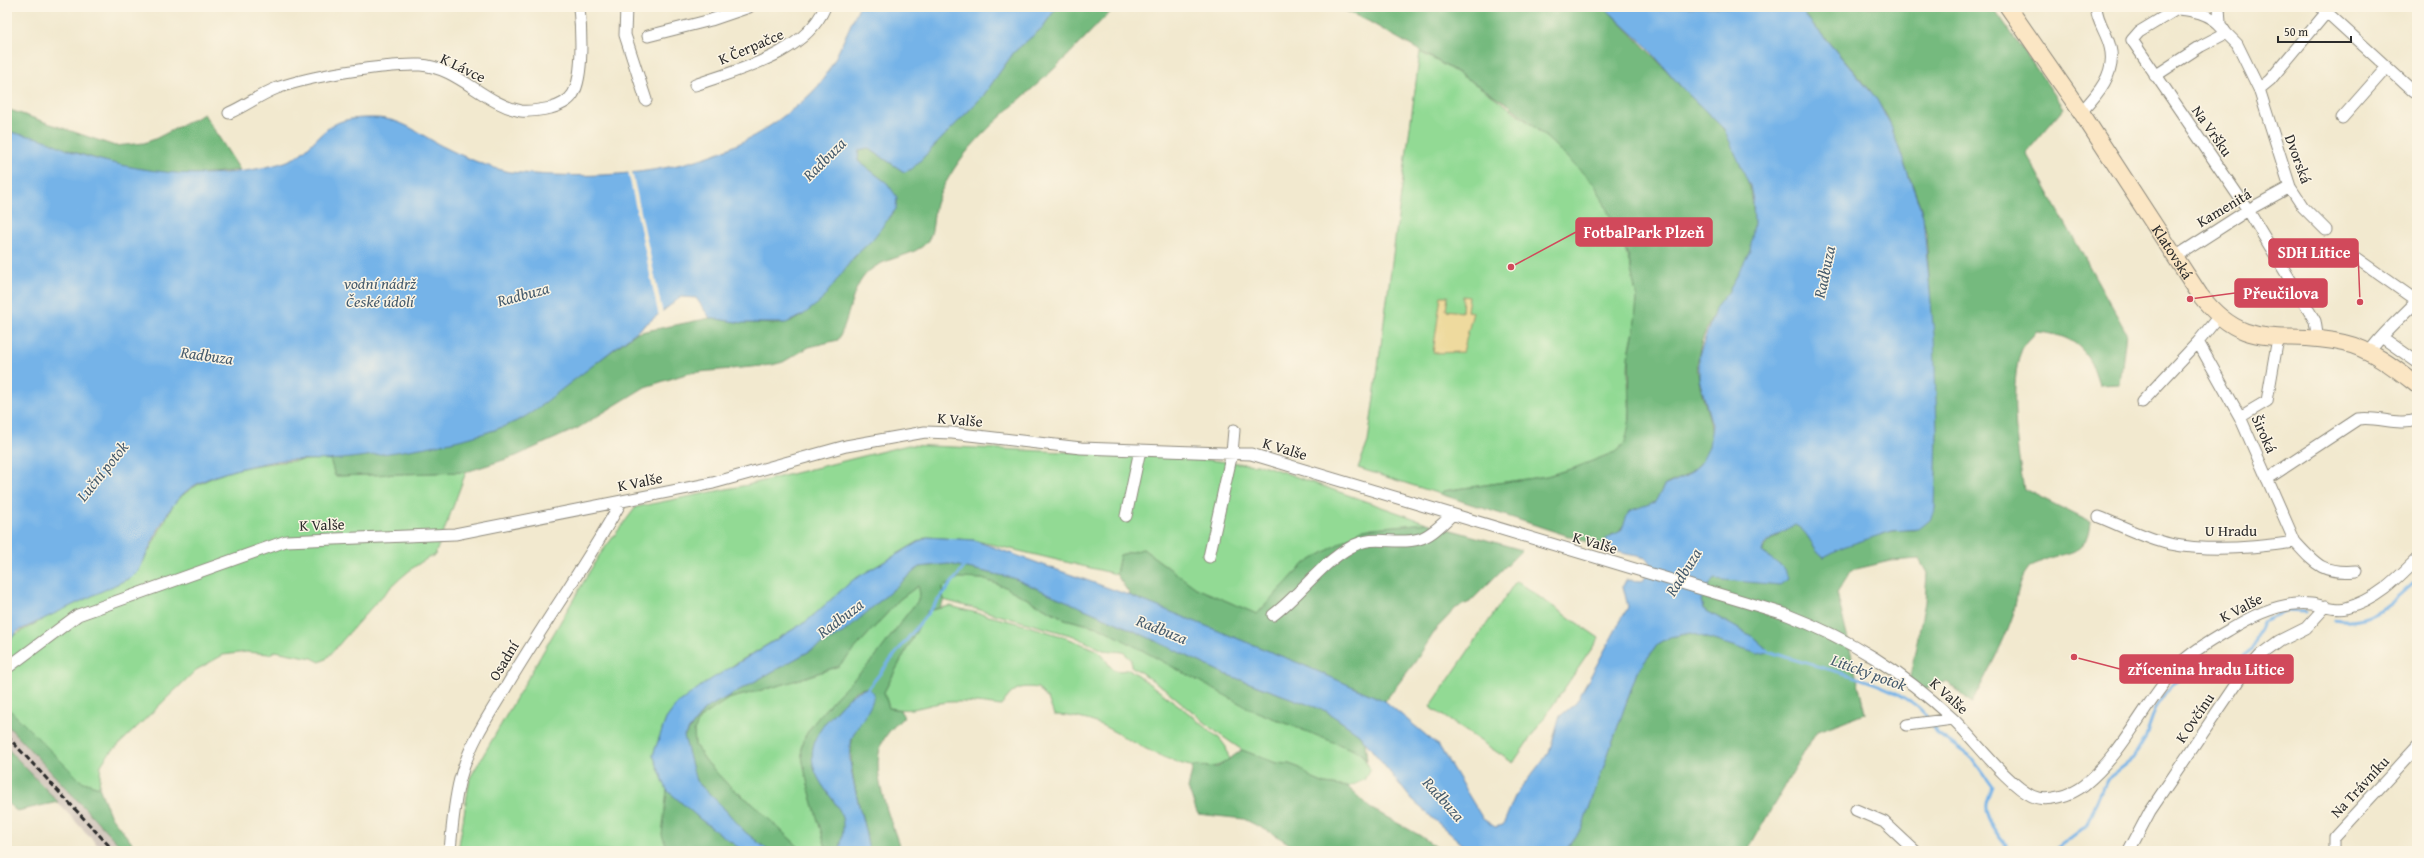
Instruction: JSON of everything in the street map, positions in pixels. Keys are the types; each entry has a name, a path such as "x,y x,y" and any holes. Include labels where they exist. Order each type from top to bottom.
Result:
{"main road":[{"name":"Klatovská","path":"2008,7 2081,112 2200,295 2219,316 2245,331 2278,338 2344,343 2369,353 2417,385"}],"street":[{"name":"K Lávce","path":"229,113 276,89 292,84 325,76 422,65 448,74 513,108 529,111 554,107 569,99 575,91 582,50 579,7"},
{"path":"626,7 625,35 646,100"},
{"path":"648,36 711,20 749,7"},
{"name":"K Čerpačce","path":"696,85 790,47 815,26 825,7"},
{"path":"2081,112 2099,92 2110,67 2111,48 2099,23 2096,7"},
{"path":"2155,76 2201,46 2226,33 2220,23 2219,7"},
{"name":"Na Vršku","path":"2220,23 2211,16 2177,9 2139,32 2132,40 2155,76 2248,210 2315,321 2318,340"},
{"path":"2259,88 2270,80 2323,10 2387,67 2416,90"},
{"name":"Dvorská","path":"2226,33 2237,44 2259,88 2290,187 2303,208 2326,230"},
{"path":"2342,118 2387,67"},
{"name":"Kamenitá","path":"2175,257 2248,210 2290,187"},
{"path":"2353,256 2417,301 2383,338 2374,344 2369,353"},
{"path":"2142,402 2198,342 2219,316"},
{"path":"2240,417 2267,401 2278,338"},
{"path":"2383,338 2417,362"},
{"name":"Široká","path":"2198,342 2240,417 2295,542"},
{"path":"2267,479 2358,419 2369,417 2385,421 2408,423 2417,420"},
{"path":"1209,557 1232,453 1234,430"},
{"name":"K Valše","path":"7,668 78,615 286,541 455,534 712,483 846,446 925,432 952,433 1081,448 1251,454 1451,516 1785,614 1826,630 1862,649 1909,681 1953,719 2013,782 2033,797 2055,798 2070,793 2083,786 2101,769 2123,743 2181,663 2229,629 2271,608 2308,604 2344,609 2368,601 2394,582 2417,559"},
{"path":"1126,516 1140,450"},
{"name":"Osadní","path":"450,851 453,813 460,778 476,737 528,649 600,539 621,502"},
{"path":"1273,615 1301,592 1327,565 1350,547 1366,540 1384,539 1405,541 1421,539 1451,516"},
{"name":"U Hradu","path":"2099,517 2170,544 2202,547 2257,546 2295,542"},
{"path":"2295,542 2318,567 2342,572 2356,571"},
{"name":"K Ovčínu","path":"2129,851 2150,811 2240,678 2261,655 2280,641 2306,628 2326,606"},
{"path":"1907,725 1908,727 1953,719"},
{"name":"Na Trávníku","path":"2337,849 2334,837 2417,747"},
{"path":"1856,810 1884,822 1915,851"}],"shaded area":[{"path":"7,725 125,851 103,851 7,748"}],"green space":[{"path":"1057,7 1116,7 1041,81 987,129 964,155 951,173 936,204 930,238 922,247 915,251 883,263 868,272 857,287 838,340 809,347 783,362 772,365 689,373 645,387 578,428 516,456 466,472 335,476 330,459 449,442 495,430 521,419 636,333 710,318 749,323 778,324 792,321 803,315 894,213 887,183 858,161 859,150 868,148 904,172 912,169 983,96 1014,52 1042,28"},
{"path":"1337,7 1604,7 1644,46 1686,93 1716,120 1729,137 1737,151 1749,185 1753,203 1753,237 1750,251 1744,265 1706,330 1701,345 1698,360 1698,376 1710,422 1711,436 1709,449 1701,463 1685,476 1665,485 1658,499 1653,503 1647,507 1628,513 1618,534 1612,534 1607,545 1610,547 1593,544 1440,494 1443,491 1547,476 1577,467 1615,452 1625,443 1630,419 1629,355 1634,330 1637,299 1628,255 1596,186 1546,137 1509,105 1455,71 1368,21"},
{"path":"1798,7 1993,7 2064,108 2026,153 2126,332 2120,384 2099,385 2091,362 2078,346 2061,336 2036,332 2023,347 2018,363 2015,379 2015,418 2024,489 2090,522 2088,534 2084,543 2079,548 2072,552 2034,565 2024,574 2019,586 2014,612 2008,629 1972,703 1947,681 1921,691 1909,681 1925,602 1927,573 1919,559 1890,561 1852,570 1837,593 1865,713 1816,732 1747,851 1565,851 1582,828 1637,672 1658,644 1670,637 1691,633 1741,648 1770,652 1753,637 1703,609 1701,600 1713,579 1767,555 1762,552 1769,541 1795,524 1804,531 1816,549 1824,557 1855,542 1880,534 1893,531 1914,530 1935,509 1937,431 1926,232 1921,208 1887,116 1870,90"},
{"path":"1420,52 1477,85 1513,110 1547,138 1589,177 1596,186 1610,211 1627,256 1635,285 1637,299 1636,320 1628,365 1629,432 1625,443 1615,452 1577,467 1547,476 1443,491 1440,494 1358,468 1368,442"},
{"path":"7,109 115,146 144,143 204,114 240,170 185,174 167,173 126,166 86,156 7,131"},
{"path":"908,445 1179,457 1266,466 1427,523 1364,529 1303,565 1257,614 1196,588 1143,549 1120,555 1116,574 973,540 926,537 853,580 807,621 735,664 677,704 666,719 653,755 667,790 663,833 701,851 458,851 470,778 598,557 636,507 747,485"},
{"path":"330,459 335,476 466,472 435,555 421,562 392,586 326,659 320,662 312,658 275,651 270,654 246,652 223,655 196,670 107,756 101,765 99,787 81,781 7,707 7,649 13,636 56,612 132,577 139,570 174,503 190,490 207,480 227,472 247,467 289,461"},
{"path":"1427,523 1522,550 1470,602 1456,608 1437,628 1415,662 1385,701 1301,664 1131,596 1116,574 1120,555 1143,549 1196,588 1257,614 1303,565 1364,529"},
{"path":"949,564 1013,578 1126,627 1225,674 1326,711 1359,734 1365,742 1367,761 1361,753 1252,710 1101,628 1065,619 1003,586 982,579 959,578 942,588 944,600 940,608 927,611 884,692 889,708 900,710 904,717 894,726 884,739 879,755 878,768 883,797 901,851 869,851 856,791 851,759 851,745 854,733 872,702 870,689 863,688 856,691 849,696 834,712 819,732 812,753 813,764 817,776 842,816 843,832 840,851 827,851 807,780 802,744 812,725 841,692 875,658 917,602 920,594 918,586 900,599 839,666 788,683 728,699 700,718 694,731 695,745 706,761 728,785 754,805 803,851 769,851 745,832 719,803 696,781 684,737 705,709 844,632 919,567"},
{"path":"958,577 982,579 1003,586 1065,619 1101,628 1292,724 1361,753 1370,769 1364,780 1348,787 1325,784 1313,779 1300,768 1289,764 1276,763 1242,750 1219,734 1164,688 1131,666 1131,659 1123,652 1103,650 1074,636 944,600 942,588"},
{"path":"1516,581 1599,638 1513,763 1430,707"},
{"path":"919,585 920,594 917,602 875,658 841,692 812,725 802,744 804,764 811,796 827,851 803,851 754,805 728,785 706,761 695,745 694,731 700,718 728,699 788,683 839,666 900,599"},
{"path":"950,606 1023,624 1059,635 1094,649 1099,652 1112,668 1122,671 1129,669 1181,707 1220,739 1226,747 1229,759 1216,766 1200,767 1182,764 1146,749 1089,720 1054,715 1049,701 1038,688 1020,688 1012,692 1001,706 948,702 913,709 889,708 884,692 927,611"},
{"path":"7,707 81,781 99,787 110,815 138,851 125,851 7,725"},
{"path":"7,748 58,802 17,811 7,803"},
{"path":"1242,750 1276,763 1289,764 1300,768 1313,779 1325,784 1348,787 1370,808 1419,835 1442,851 1300,851 1274,834 1244,819 1198,814 1188,789 1193,766 1218,767"},
{"path":"667,790 700,819 743,851 668,851 662,835"}],"sand":[{"path":"1441,296 1448,296 1446,310 1462,312 1463,296 1469,297 1467,311 1473,312 1463,352 1433,353"}],"water":[{"name":"vodní nádrž České údolí","path":"859,7 1057,7 1042,28 1014,52 983,96 912,169 904,172 868,148 859,150 858,161 887,183 897,197 896,209 872,240 854,257 821,301 803,315 786,323 742,323 710,318 696,298 681,297 534,411 516,421 493,430 442,444 388,453 342,459 276,461 226,472 202,482 192,487 176,501 158,530 139,570 132,577 18,631 13,636 7,649 7,131 40,139 76,153 127,166 154,171 207,174 259,169 285,162 299,155 328,128 339,122 349,119 374,118 402,124 459,154 510,172 546,175 582,175 618,174 654,170 689,162 722,151 755,135 798,105 819,85 825,76 836,57"},
{"name":"Radbuza","path":"1604,7 1798,7 1876,98 1891,126 1923,216 1934,335 1937,431 1935,509 1930,520 1919,529 1892,531 1843,547 1824,557 1816,549 1804,531 1795,525 1771,539 1764,547 1762,552 1785,569 1788,579 1780,585 1713,579 1701,600 1703,609 1753,637 1770,652 1758,654 1691,633 1670,637 1658,644 1637,672 1582,828 1565,851 1470,851 1412,800 1359,734 1326,711 1225,674 1126,627 1013,578 949,564 919,567 844,632 705,709 684,736 696,781 719,803 745,832 769,851 743,851 700,819 667,790 653,755 666,719 677,704 705,683 807,621 853,580 927,537 973,540 1131,596 1301,664 1385,701 1439,746 1483,819 1495,827 1503,825 1515,796 1549,752 1560,716 1576,703 1628,607 1623,586 1626,580 1643,581 1649,571 1650,563 1646,558 1618,552 1605,542 1606,538 1621,531 1629,511 1655,502 1664,486 1686,476 1700,464 1709,446 1712,425 1699,379 1699,355 1716,307 1729,291 1750,251 1754,223 1753,201 1750,186 1724,129 1683,89 1646,46"},
{"path":"867,688 874,693 873,700 852,739 850,756 851,769 869,851 840,851 843,830 841,814 818,778 812,759 813,750 815,740 826,722 845,701 857,692"}],"pier":[{"path":"628,171 632,171 663,314 659,317"}],"waterway":[{"path":"866,691 966,565"},
{"name":"Litický potok","path":"2334,620 2359,620 2370,616 2389,605 2417,580"},
{"name":"Litický potok","path":"2053,851 2086,826 2106,780 2133,759 2145,739 2156,708 2171,686 2193,667 2225,671 2252,650 2263,621 2287,611 2304,612"},
{"name":"Litický potok","path":"1766,650 1855,677 1899,694 1917,706 1929,720"},
{"name":"Litický potok","path":"1932,725 1938,734 1972,758 1992,786 1986,804 1986,810 1990,823 2010,851"}],"railway":[{"path":"7,736 114,851"}],"place":[{"name":"FotbalPark Plzeň","path":"1511,267"},
{"name":"Přeučilova","path":"2190,299"},
{"name":"SDH Litice","path":"2360,302"},
{"name":"zřícenina hradu Litice","path":"2074,657"}],"water label":[{"name":"Luční potok","path":"102,471"}]}
